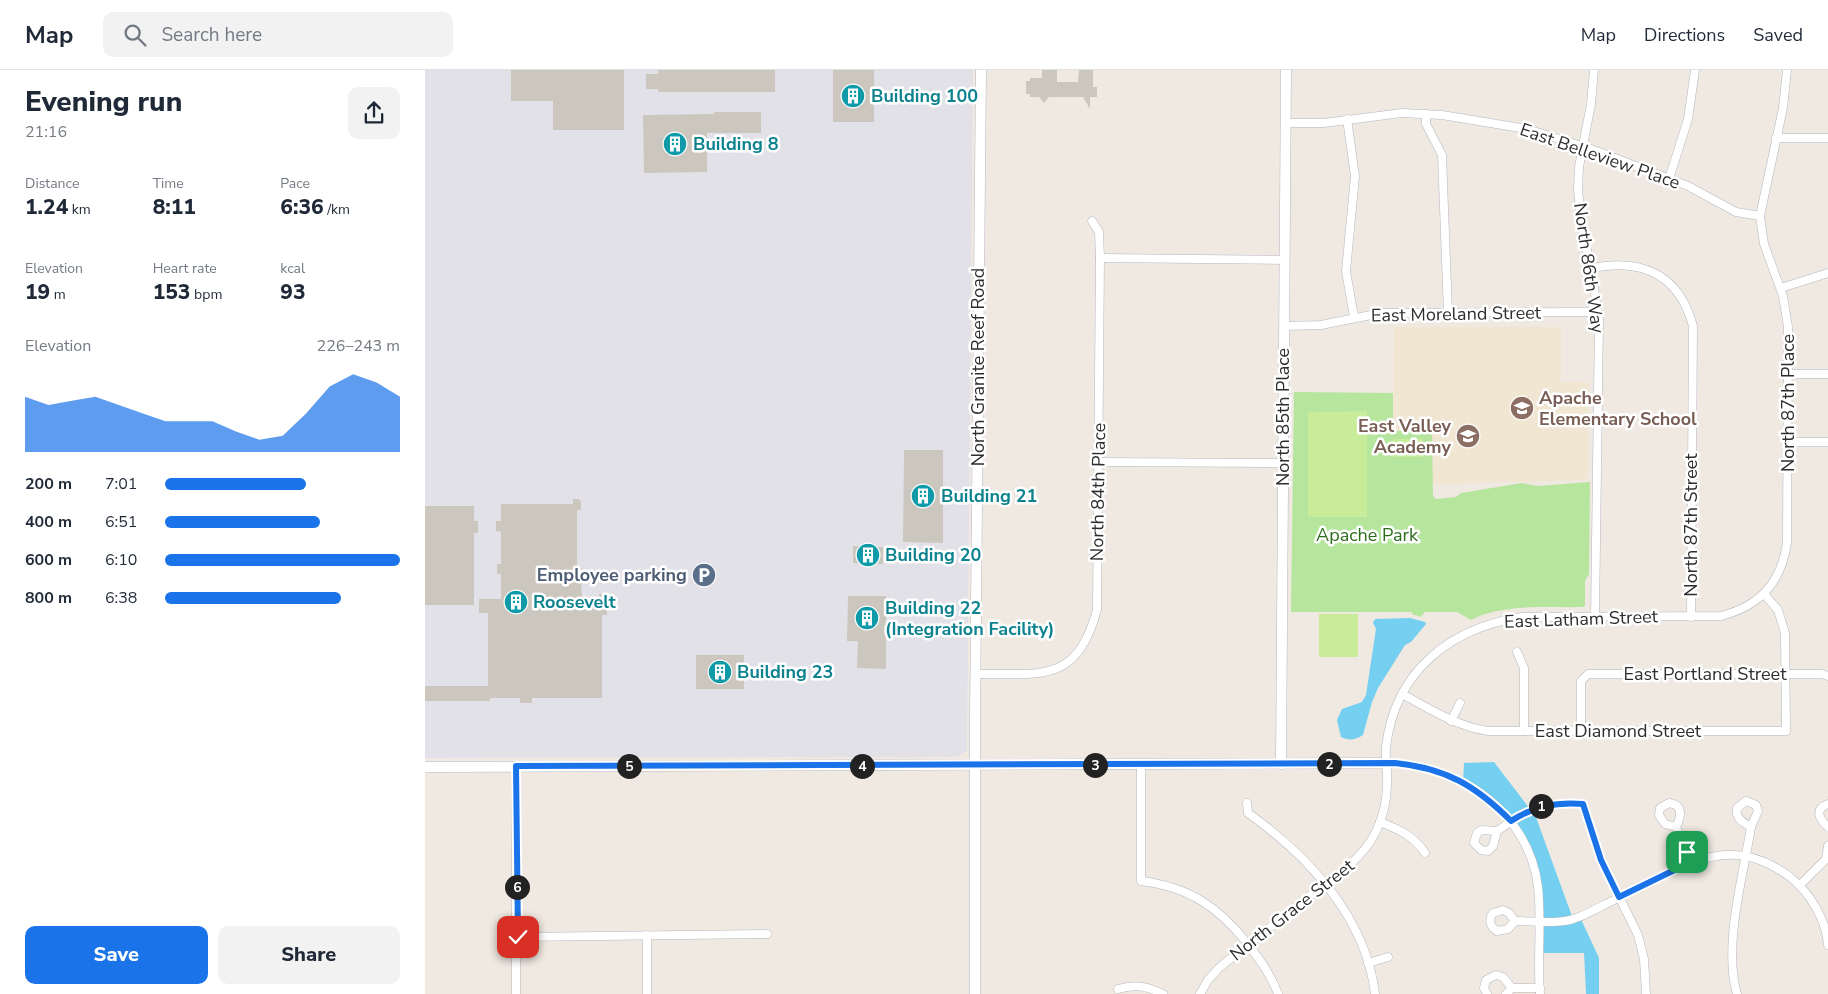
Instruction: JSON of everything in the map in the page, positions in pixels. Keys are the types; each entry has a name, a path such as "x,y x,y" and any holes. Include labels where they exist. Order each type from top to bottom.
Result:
{"street":[{"name":"North Granite Reef Road","path":"975,994 981,70"},
{"name":"North 85th Place","path":"1281,764 1286,70"},
{"name":"North 86th Way","path":"1594,70 1591,104 1579,167 1578,190 1582,228 1598,312 1595,617"},
{"path":"1669,179 1689,120 1695,70"},
{"name":"North 87th Place","path":"1764,594 1776,578 1785,554 1788,320 1781,288 1764,244 1760,216 1783,108 1787,70"},
{"name":"East Belleview Place","path":"1285,123 1324,122 1402,113 1489,122 1527,129 1583,146 1669,179 1700,192 1736,212 1760,216"},
{"path":"1426,114 1426,124 1442,155 1448,313"},
{"path":"1347,120 1355,176 1347,271 1354,317"},
{"path":"1776,138 1828,138"},
{"name":"North 84th Place","path":"976,674 1037,673 1055,670 1069,662 1086,641 1097,610 1100,258 1099,232 1092,221"},
{"path":"1100,258 1284,260"},
{"name":"North 87th Street","path":"1591,268 1615,264 1629,265 1656,273 1680,294 1690,315 1693,326 1691,617"},
{"path":"1781,288 1828,273"},
{"name":"East Moreland Street","path":"1284,326 1321,325 1381,312 1598,312"},
{"path":"1788,374 1828,374"},
{"path":"1787,442 1828,442"},
{"path":"1099,462 1283,463"},
{"path":"1764,594 1778,610 1784,626 1786,674"},
{"name":"East Latham Street","path":"1387,763 1385,749 1389,729 1402,694 1418,670 1430,658 1473,629 1502,620 1522,617 1721,616 1734,612 1764,594"},
{"path":"1517,652 1524,668 1524,731"},
{"name":"East Portland Street","path":"1581,731 1581,681 1588,674 1822,674 1828,676"},
{"name":"East Diamond Street","path":"1402,694 1451,721 1469,728 1488,731 1786,731 1786,674"},
{"path":"1451,721 1460,703"},
{"path":"425,767 1387,763 1419,766 1449,775 1481,793 1511,821 1532,862 1538,887 1540,991 1509,991 1503,977 1492,976 1485,984 1487,994"},
{"name":"North Grace Street","path":"1200,994 1213,974 1359,856 1371,840 1380,822 1387,793 1387,763"},
{"path":"1141,765 1141,881 1174,888 1205,902 1231,924 1248,945 1264,966 1277,994"},
{"path":"516,766 517,994"},
{"path":"1247,803 1248,813 1294,849 1325,885 1350,920 1368,963 1375,994"},
{"path":"1497,831 1531,809 1549,804 1583,804 1601,860 1630,917 1642,948 1646,994"},
{"path":"1828,804 1822,807 1819,813 1820,820 1828,827"},
{"path":"1380,822 1407,834 1417,842 1425,853"},
{"path":"1676,827 1691,862"},
{"path":"1737,994 1733,981 1734,922 1751,827"},
{"path":"1800,885 1826,858 1828,846"},
{"path":"1515,921 1539,922 1575,919 1691,862 1716,855 1747,856 1778,868 1800,885 1811,898 1823,922 1828,945"},
{"path":"518,937 767,934"},
{"path":"647,935 647,994"},
{"path":"1368,963 1388,957"},
{"path":"1118,989 1131,985 1144,986 1163,994"}],"shaded area":[{"path":"425,70 973,70 967,751 957,757 425,758"},
{"path":"1394,327 1561,327 1561,382 1589,382 1587,480 1433,484 1432,430 1393,431"}],"green space":[{"name":"Apache Park","path":"1294,392 1393,393 1393,431 1432,430 1433,496 1436,499 1456,497 1461,493 1522,483 1538,486 1590,482 1589,574 1585,581 1585,606 1525,607 1497,611 1471,620 1457,612 1425,612 1421,617 1412,614 1412,612 1291,612"},
{"path":"1367,411 1367,517 1308,517 1308,412"},
{"path":"1393,439 1423,439 1423,457 1393,457"},
{"path":"1319,614 1358,614 1358,657 1319,657"}],"water":[{"path":"1410,618 1425,622 1426,624 1411,642 1405,645 1378,688 1363,735 1352,739 1341,737 1337,720 1342,709 1362,702 1366,695 1376,629 1373,623 1375,619"},
{"path":"1494,762 1530,809 1533,809 1573,919 1580,917 1599,958 1599,994 1586,994 1584,953 1540,953 1535,874 1511,821 1463,782 1464,763"}],"building":[{"path":"511,70 624,70 624,130 553,130 553,101 511,101"},
{"path":"658,70 775,70 775,92 658,92 658,89 646,89 646,74 658,74"},
{"name":"Building 100","path":"833,70 874,70 874,122 833,122"},
{"path":"1042,70 1057,70 1057,82 1078,82 1079,70 1093,70 1093,87 1097,87 1097,97 1090,97 1090,109 1083,97 1049,97 1044,103 1039,97 1030,97 1030,94 1026,94 1026,81 1030,81 1030,78 1042,78"},
{"name":"Building 8","path":"714,112 761,112 761,133 707,133 707,172 644,173 643,115 714,114"},
{"name":"Building 21","path":"904,450 943,450 943,543 903,542"},
{"name":"Roosevelt","path":"573,499 579,499 581,502 581,510 577,510 577,579 581,579 582,598 599,599 599,594 607,594 607,615 602,615 602,698 532,698 532,703 520,703 520,698 490,698 490,701 425,701 425,686 488,686 488,613 479,613 479,599 501,599 501,574 497,574 497,564 501,564 501,532 496,531 496,521 501,521 501,504 573,504"},
{"path":"425,506 474,506 474,521 478,521 478,533 474,533 474,605 425,605"},
{"name":"Building 20","path":"853,546 883,547 883,564 853,563"},
{"name":"Building 22 (Integration Facility)","path":"848,596 886,596 886,669 857,668 858,641 847,641"},
{"name":"Building 23","path":"696,655 744,655 744,689 696,689"}],"place":[{"name":"Building 100","path":"853,96"},
{"name":"Building 8","path":"675,144"},
{"name":"Apache Elementary School","path":"1522,408"},
{"name":"East Valley Academy","path":"1468,436"},
{"name":"Building 21","path":"923,496"},
{"name":"Building 20","path":"868,555"},
{"name":"Employee parking","path":"704,575"},
{"name":"Roosevelt","path":"516,602"},
{"name":"Building 22 (Integration Facility)","path":"867,618"},
{"name":"Building 23","path":"720,672"}],"route":[{"path":"518,937 516,766 1395,763 1434,769 1475,788 1511,821 1531,809 1549,804 1583,804 1593,841 1619,897 1691,862 1687,852"}]}
